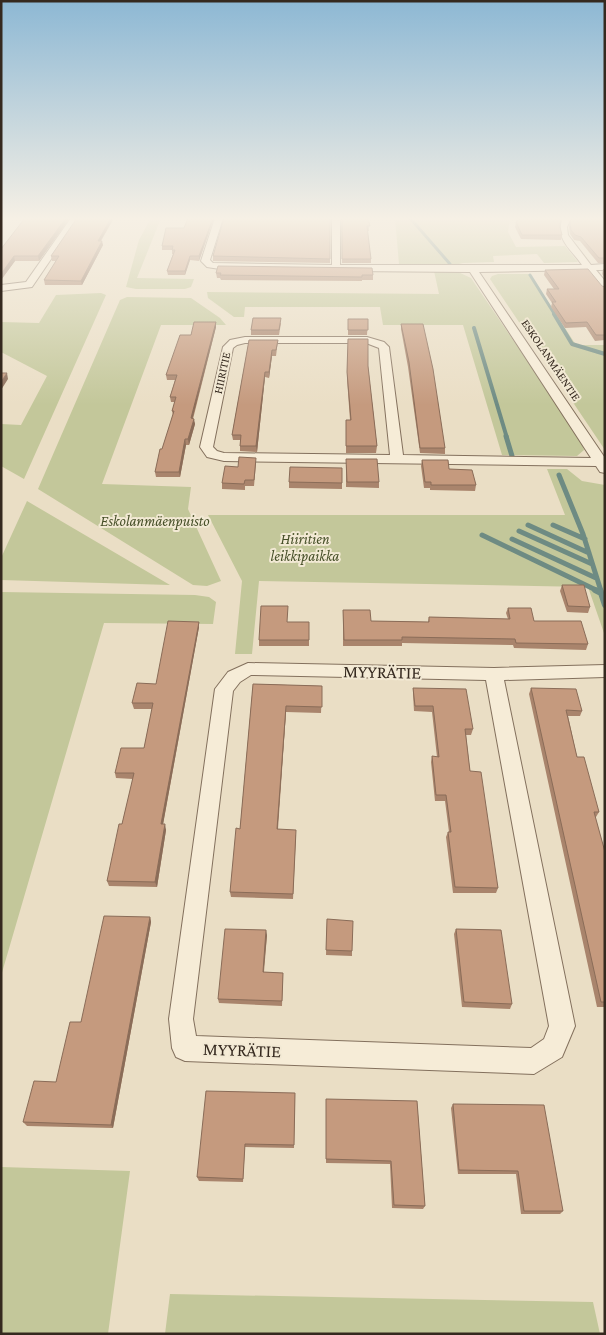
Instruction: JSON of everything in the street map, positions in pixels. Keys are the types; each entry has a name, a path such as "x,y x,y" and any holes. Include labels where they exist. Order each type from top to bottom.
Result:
{"street":[{"path":"1,288 29,286 33,280"},
{"name":"ESKOLANMÄENTIE","path":"480,280 604,464"},
{"name":"HIIRITIE","path":"397,459 384,348 380,344 367,340 245,340 234,342 228,347 206,447 212,454 224,457 604,464"},
{"name":"MYYRÄTIE","path":"494,674 562,1026 553,1048 534,1061 185,1048 181,1019 224,689 234,677 248,669 494,674 605,671"}],"green space":[{"path":"128,280 194,280 191,287 185,289 136,289 126,287"},
{"path":"436,280 473,280 581,440 584,450 577,456 502,455 463,325 383,325 380,307 245,307 244,317 234,317 208,298 207,292 439,294"},
{"path":"491,280 534,280 576,345 605,345 605,450"},
{"path":"101,293 106,295 24,479 1,466 1,424 21,425 47,376 1,352 1,322 39,323 56,295"},
{"name":"Eskolanmäenpuisto","path":"127,297 191,298 220,318 226,325 161,325 102,484 191,487 188,509 221,581 207,586 193,585 38,489 120,300"},
{"name":"Hiiritien leikkipaikka","path":"547,469 567,469 582,481 605,485 605,636 588,587 259,581 252,654 235,654 242,581 208,515 565,515"},
{"path":"27,501 170,585 1,580 1,558"},
{"path":"1,592 195,595 209,597 216,602 213,624 104,623 1,976"},
{"path":"1,1167 130,1171 108,1334 1,1334"},
{"path":"170,1294 593,1302 600,1334 165,1334"}],"building":[{"path":"553,280 597,280 605,287 605,335 596,335 587,322 566,323 552,302 556,302 547,289 559,289"},
{"path":"253,318 281,318 279,330 251,330"},
{"path":"348,319 368,319 368,330 348,330"},
{"path":"194,322 216,322 191,418 194,419 188,439 185,439 179,472 155,472 160,449 162,449 174,411 172,411 176,397 170,397 177,375 166,375 180,335 191,335"},
{"path":"401,324 423,324 433,369 445,448 420,448 409,362"},
{"path":"348,339 368,339 368,366 377,446 346,446 346,420 351,420 347,372"},
{"path":"249,340 278,340 276,350 272,350 269,372 265,372 256,446 240,446 241,435 232,435"},
{"path":"1,373 7,373 1,382"},
{"path":"239,457 256,458 254,480 245,480 244,484 222,483 225,466 238,467"},
{"path":"346,459 377,459 379,482 347,482"},
{"path":"422,460 448,460 449,469 472,470 476,485 431,485 431,482 425,482"},
{"path":"290,467 342,468 342,483 289,482"},
{"path":"562,585 584,585 590,607 568,606"},
{"path":"261,606 288,606 287,622 309,622 309,640 259,640"},
{"path":"508,608 531,608 534,621 581,621 588,644 516,643 515,639 402,637 402,640 344,640 343,610 370,610 371,621 429,622 429,617 510,619"},
{"path":"168,621 199,622 161,824 165,824 155,882 107,881 119,824 122,824 134,773 115,773 121,748 144,748 153,703 132,703 137,683 156,684"},
{"path":"253,684 322,686 322,707 286,706 277,829 296,830 293,894 230,892 236,828 240,829"},
{"path":"413,688 466,689 473,729 465,729 470,771 481,772 498,888 455,887 448,832 451,832 446,795 436,795 432,756 439,757 433,706 415,706"},
{"path":"531,688 576,689 582,711 566,710 577,757 584,757 599,812 594,812 605,852 605,1002 601,1002"},
{"path":"104,916 150,917 111,1125 23,1122 34,1081 56,1082 70,1022 81,1022"},
{"path":"327,919 353,921 352,951 326,950"},
{"path":"225,929 266,930 263,972 283,973 282,1001 218,999"},
{"path":"456,929 501,930 512,1004 464,1002"},
{"path":"206,1091 295,1093 294,1145 245,1144 243,1179 197,1177"},
{"path":"326,1099 417,1101 425,1206 394,1205 391,1161 326,1159"},
{"path":"453,1104 544,1105 563,1211 524,1211 518,1171 459,1170"}],"waterway":[{"path":"533,280 555,315"},
{"path":"554,314 572,344 605,354"},
{"path":"474,328 507,438"},
{"path":"506,436 512,456"},
{"path":"559,475 585,539"},
{"path":"528,525 589,553"},
{"path":"553,525 585,539"},
{"path":"519,531 592,564"},
{"path":"482,535 598,591"},
{"path":"512,539 596,578"},
{"path":"585,539 589,553"},
{"path":"589,553 601,591"},
{"path":"595,590 601,593"},
{"path":"601,593 605,605"}]}
